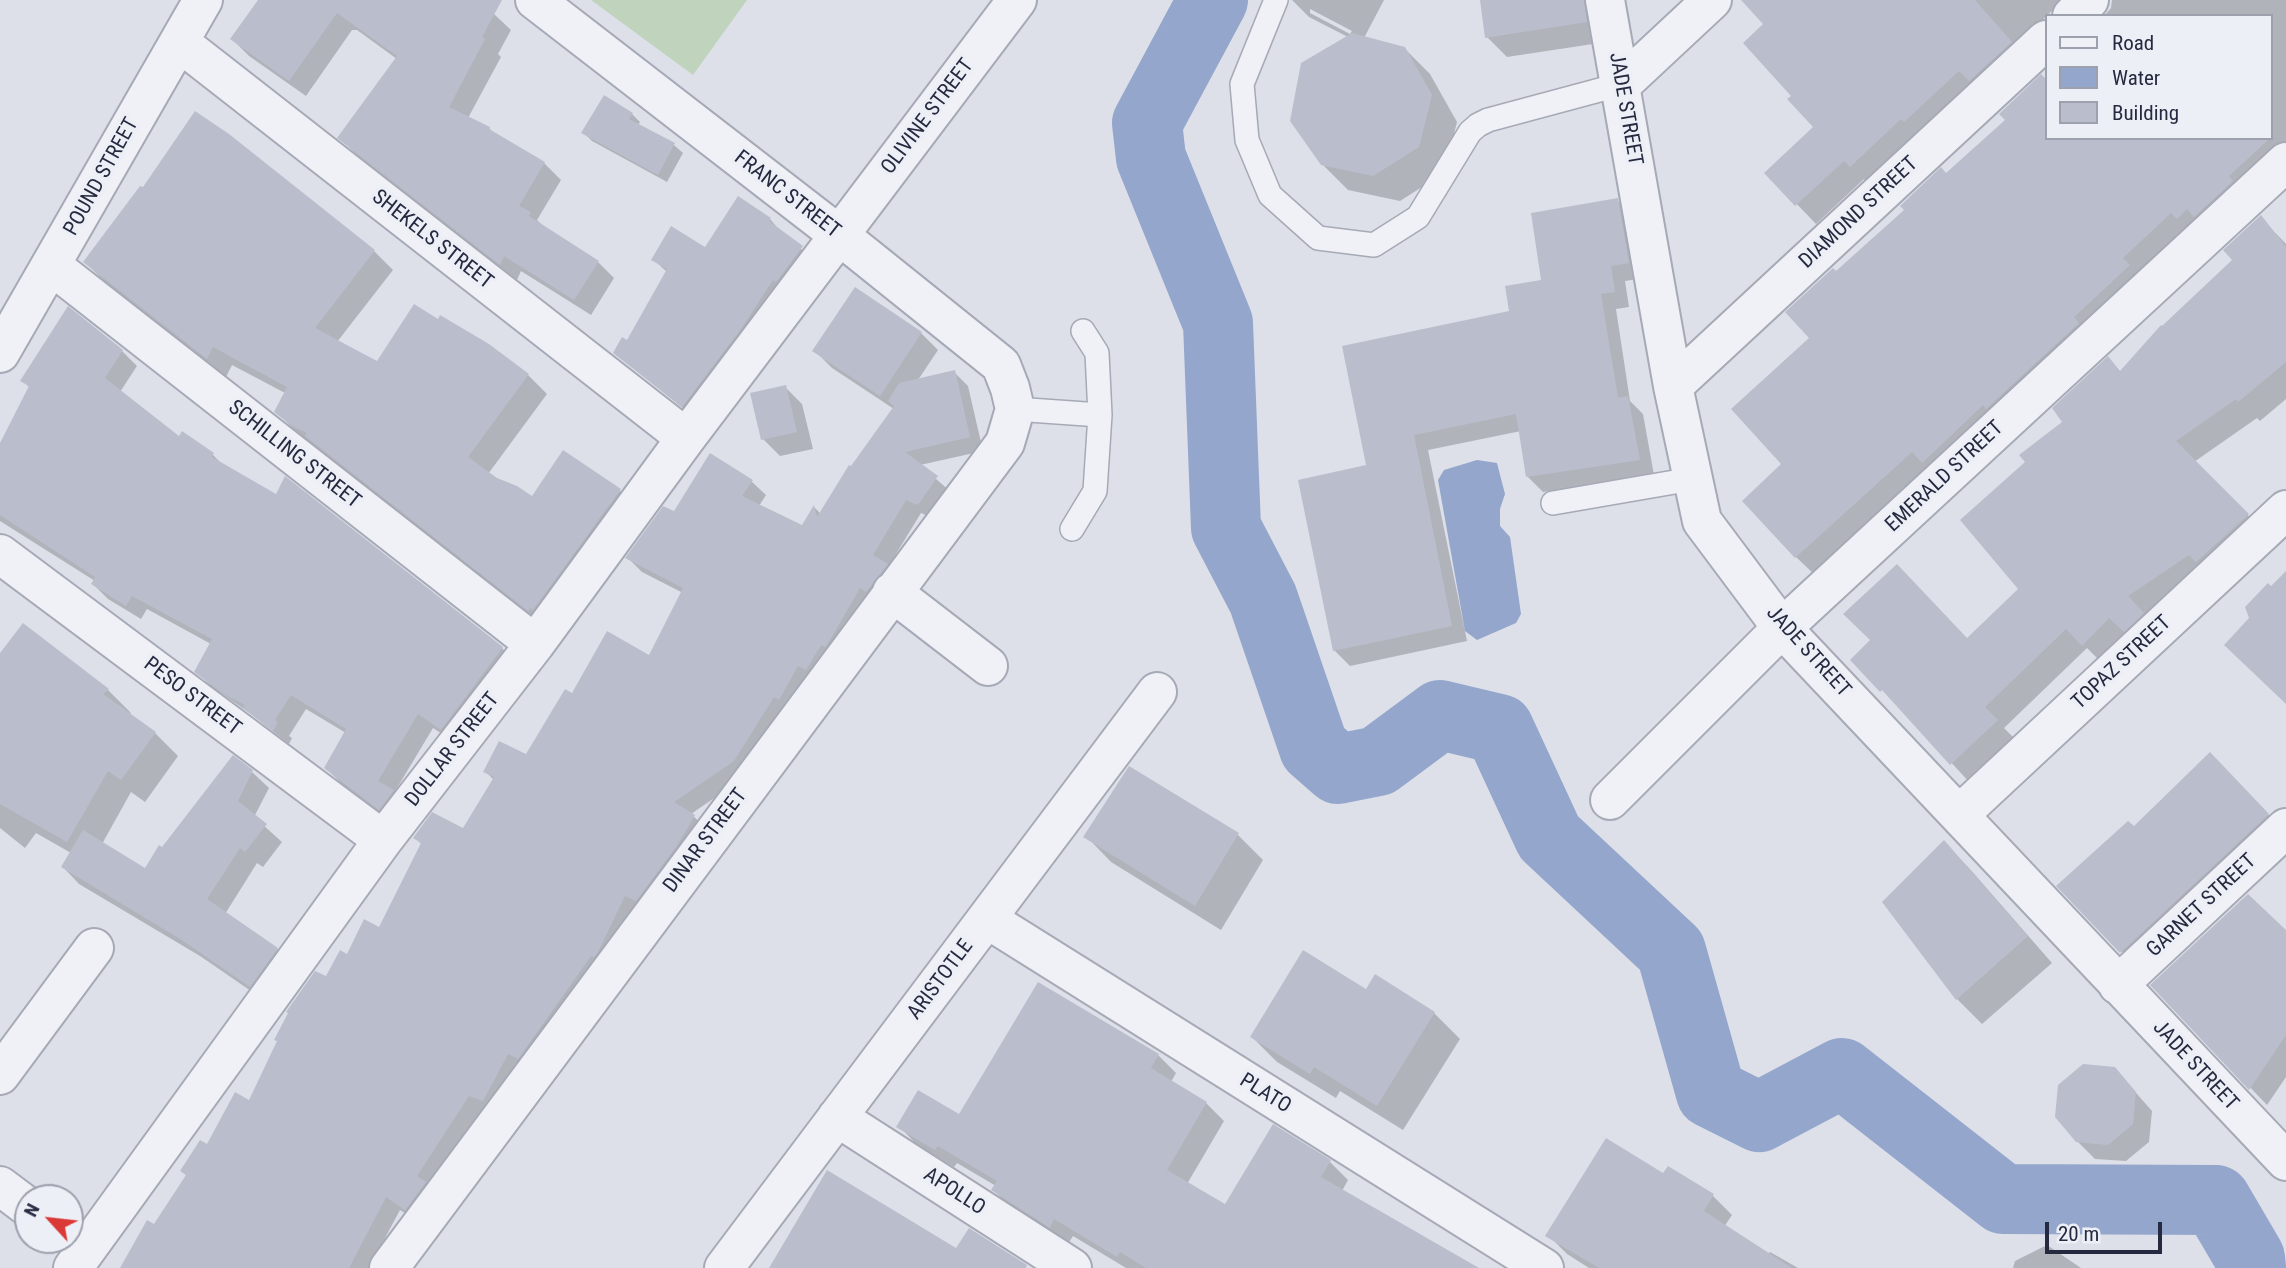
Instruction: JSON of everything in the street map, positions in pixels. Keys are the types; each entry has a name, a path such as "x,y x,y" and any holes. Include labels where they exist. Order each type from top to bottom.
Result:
{"street":[{"name":"POUND STREET","path":"0,354 203,0"},
{"name":"FRANC STREET","path":"535,0 839,235 1001,365 1010,388 1014,409"},
{"name":"OLIVINE STREET","path":"839,235 1017,0"},
{"name":"JADE STREET","path":"1605,0 1622,84 1673,386 1702,521 1782,628 2286,1161"},
{"path":"1622,84 1712,0"},
{"path":"2074,14 2089,0"},
{"name":"SHEKELS STREET","path":"179,42 686,438"},
{"name":"DIAMOND STREET","path":"1673,386 2044,42"},
{"name":"EMERALD STREET","path":"1610,800 1782,628 2286,162"},
{"name":"DOLLAR STREET","path":"84,1257 383,841 535,644 839,235"},
{"name":"SCHILLING STREET","path":"52,266 535,644"},
{"name":"DINAR STREET","path":"389,1268 1004,443 1014,409"},
{"name":"TOPAZ STREET","path":"1959,816 2286,510"},
{"name":"PESO STREET","path":"0,554 383,841"},
{"path":"892,592 988,667"},
{"name":"ARISTOTLE","path":"724,1268 1157,692"},
{"name":"GARNET STREET","path":"2118,985 2286,828"},
{"name":"PLATO","path":"987,919 1544,1268"},
{"path":"0,1075 93,948"},
{"name":"APOLLO","path":"837,1117 1072,1268"}],"lane":[{"path":"1276,0 1242,84 1247,140 1270,195 1318,239 1374,246 1418,217 1470,132 1478,125 1622,84"},
{"path":"1072,529 1095,491 1100,415 1097,353 1083,331"},
{"path":"1014,409 1100,415"},
{"path":"1553,503 1692,479"}],"green space":[{"path":"591,0 747,0 693,75"}],"water":[{"path":"1477,460 1497,463 1505,494 1500,509 1500,526 1510,537 1521,614 1516,623 1477,640 1465,631 1438,480 1444,470"}],"building":[{"path":"258,0 502,0 449,107 490,127 489,129 545,162 519,206 531,212 529,216 599,261 574,300 504,256 500,265 337,138 397,56 337,13 289,81 230,39"},
{"path":"1480,0 1584,0 1587,22 1485,38"},
{"path":"1741,0 1975,0 2012,42 1969,81 1959,71 1904,122 1901,119 1850,167 1844,161 1795,206 1764,173 1813,127 1787,99 1791,96 1743,43 1763,24"},
{"path":"1352,33 1405,47 1432,95 1419,147 1373,176 1321,165 1290,121 1301,63"},
{"path":"2041,74 2044,77 2044,140 2268,140 2229,176 2233,181 2194,217 2187,209 2177,219 2171,213 2123,258 2130,265 2074,317 2079,323 1986,409 1983,405 1922,463 1912,452 1795,558 1742,501 1781,464 1731,409 1809,338 1785,312 1833,268 1836,271 1904,210 1900,206 1941,167 1946,173 2005,120 1999,114"},
{"path":"604,95 633,113 629,119 675,143 658,175 581,133"},
{"path":"195,111 229,134 375,250 315,328 377,361 414,304 438,319 440,315 489,344 529,374 468,457 497,478 532,496 563,450 621,489 533,610 530,608 528,611 305,436 307,433 292,426 274,412 287,387 213,347 207,359 83,262 140,186 143,187"},
{"path":"738,196 771,218 769,221 803,246 776,282 773,280 741,329 682,407 613,353 622,337 627,340 667,269 651,260 671,226 705,247"},
{"path":"1618,198 1629,263 1611,266 1615,292 1601,294 1618,398 1628,396 1640,460 1526,477 1516,414 1414,435 1452,626 1333,651 1298,480 1366,465 1342,346 1509,311 1505,286 1541,280 1531,213"},
{"path":"2261,215 2286,247 2286,362 2238,402 2236,399 2176,441 2249,514 2196,562 2189,555 2128,596 2144,613 2124,632 2109,618 2082,646 2066,629 1985,707 1998,720 1950,765 1882,690 1880,692 1850,660 1870,640 1843,614 1897,564 1967,638 2018,589 1960,520 2025,462 2019,455 2062,422 2052,408 2108,356 2120,371 2161,325 2232,260 2223,250"},
{"path":"855,287 922,332 880,396 812,351"},
{"path":"68,306 123,350 105,378 179,436 182,431 214,453 212,457 276,494 285,476 503,647 441,730 418,714 378,781 394,790 379,810 324,768 346,729 291,695 275,720 278,722 273,731 243,708 245,705 224,694 194,672 212,639 132,596 126,606 91,584 95,577 0,515 0,443 29,386 20,381"},
{"path":"955,370 970,437 905,452 938,476 918,505 906,500 873,555 888,564 866,592 860,588 830,640 825,647 821,645 806,670 798,666 779,700 774,697 734,761 674,802 695,815 676,847 636,901 625,896 598,952 594,957 591,956 518,1059 508,1054 483,1101 469,1096 417,1176 426,1182 405,1210 386,1197 349,1268 120,1268 147,1220 154,1224 186,1175 180,1171 200,1140 207,1144 235,1092 249,1100 277,1041 274,1040 288,1013 286,1012 315,971 326,976 340,950 347,954 364,919 379,927 421,843 413,838 432,812 463,828 494,777 483,772 499,741 526,754 565,689 572,693 607,631 649,655 683,588 625,558 663,506 674,511 710,453 753,480 742,496 802,525 814,505 817,517 849,465 851,466 894,406 888,401 899,383"},
{"path":"786,385 797,432 761,440 750,393"},
{"path":"2286,571 2286,704 2224,645 2249,618 2245,607 2268,583 2271,586"},
{"path":"23,623 109,689 103,694 156,732 121,780 108,771 67,842 0,804 0,653"},
{"path":"2210,752 2269,814 2120,953 2056,886 2128,821 2134,826"},
{"path":"233,755 253,770 238,801 267,824 245,852 240,848 207,899 278,948 250,987 182,940 61,867 83,830 145,868 159,845 162,847"},
{"path":"1129,766 1239,833 1195,906 1083,837"},
{"path":"1944,840 2028,936 1956,1000 1882,902"},
{"path":"2248,894 2286,930 2286,1035 2249,1090 2150,985"},
{"path":"1303,950 1366,989 1375,974 1435,1012 1377,1106 1314,1067 1310,1074 1250,1037"},
{"path":"1038,982 1159,1054 1151,1068 1207,1102 1167,1170 1225,1204 1273,1124 1331,1160 1321,1177 1479,1268 1146,1268 1120,1252 1117,1257 1054,1219 1050,1228 991,1190 997,1181 938,1146 935,1150 896,1127 918,1090 959,1114"},
{"path":"2083,1064 2115,1067 2136,1092 2133,1124 2108,1145 2076,1142 2055,1117 2058,1085"},
{"path":"1606,1138 1663,1173 1668,1166 1714,1194 1704,1211 1792,1268 1599,1268 1545,1236"},
{"path":"827,1170 956,1248 969,1228 1027,1265 1026,1268 769,1268"}],"waterway":[{"path":"1213,0 1147,123 1151,158 1218,323 1226,528 1263,599 1314,748 1338,769 1378,761 1440,715 1499,729 1549,837 1671,951 1711,1093 1759,1117 1842,1073 2003,1199 2216,1200 2250,1258 2251,1268"}]}
